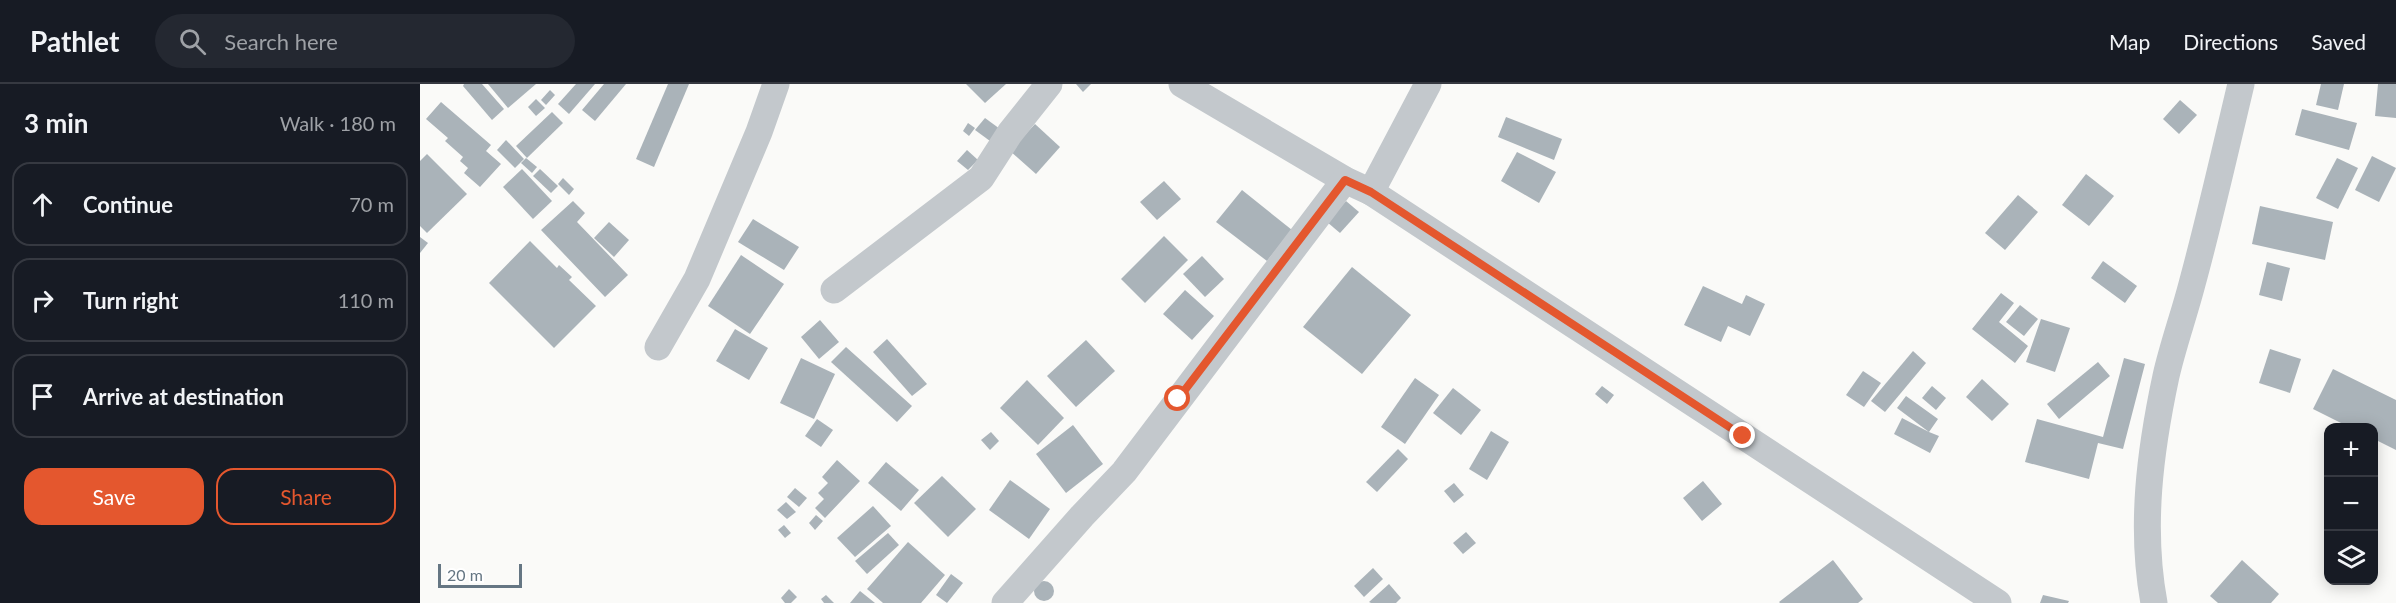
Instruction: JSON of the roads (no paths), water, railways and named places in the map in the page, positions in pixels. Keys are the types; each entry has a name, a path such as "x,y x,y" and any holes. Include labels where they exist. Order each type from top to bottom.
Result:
{"street":[{"path":"658,347 697,279 759,132 776,84"},
{"path":"834,290 981,178 1010,133 1049,84"},
{"path":"1182,84 1345,180 1371,192 1998,603"},
{"path":"1371,192 1428,84"},
{"path":"2154,603 2148,573 2146,524 2153,443 2166,374 2192,284 2241,84"},
{"path":"1005,603 1124,472 1345,180"}]}
